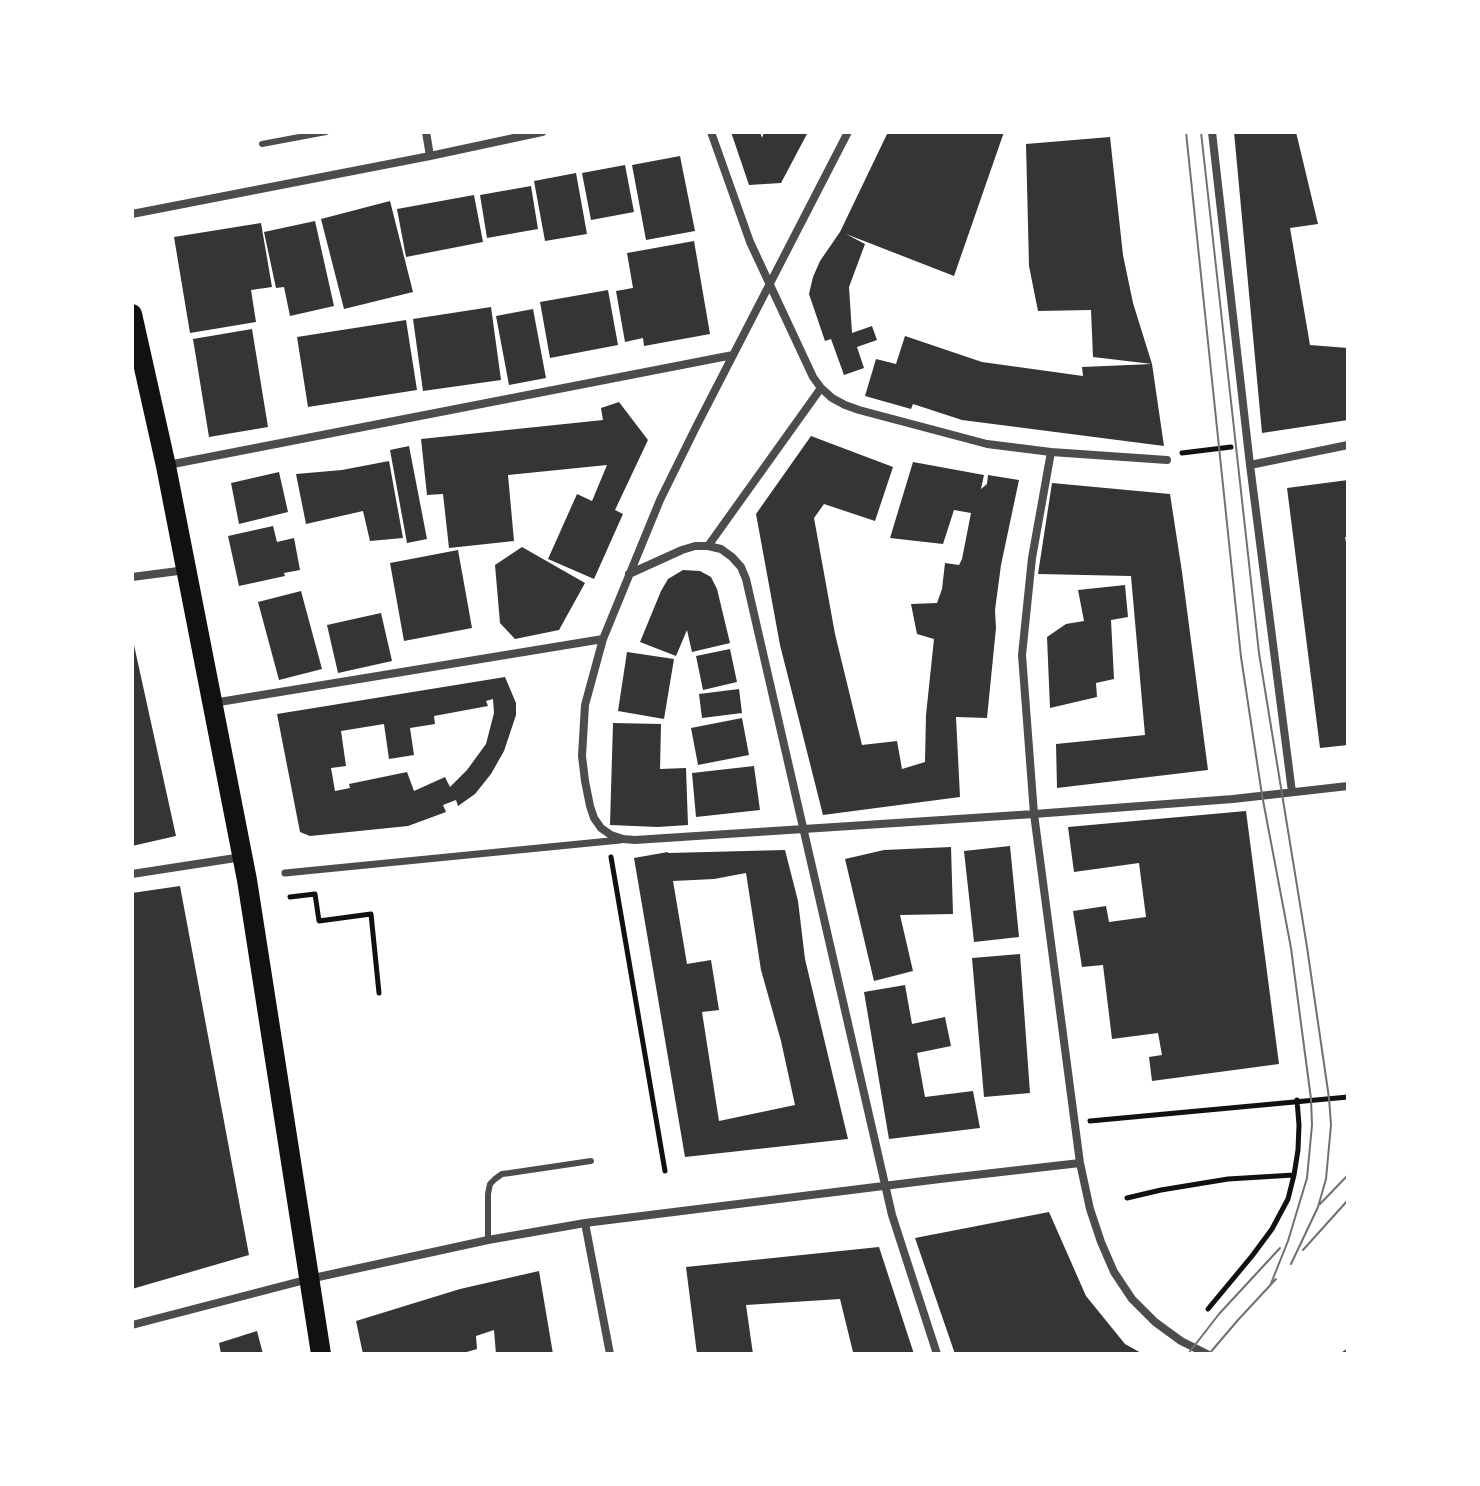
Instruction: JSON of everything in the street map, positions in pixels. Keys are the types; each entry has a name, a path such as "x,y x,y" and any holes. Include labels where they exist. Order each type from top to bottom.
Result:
{"main road":[{"path":"132,314 166,466 243,857 321,1354"}],"street":[{"path":"426,132 430,156"},
{"path":"132,214 542,132"},
{"path":"711,132 750,242 813,377 832,398 908,425 987,444 1167,460"},
{"path":"623,839 601,828 594,818 582,756 585,705 603,639 660,500 848,132"},
{"path":"1212,132 1247,445 1292,792"},
{"path":"166,466 733,355"},
{"path":"708,546 821,388"},
{"path":"1250,465 1348,445"},
{"path":"1051,452 1032,558 1022,655 1034,814 1080,1163 1090,1209 1114,1272 1132,1299 1155,1322 1181,1341 1207,1354"},
{"path":"628,574 682,550 708,546 721,549 732,557 746,579 892,1215 937,1354"},
{"path":"132,577 186,570"},
{"path":"213,703 603,639"},
{"path":"285,873 623,839 1034,814 1233,799 1348,786"},
{"path":"132,874 243,857"},
{"path":"132,1325 309,1279 488,1240 585,1223 1080,1163"},
{"path":"585,1223 610,1354"}],"lane":[{"path":"262,144 326,132"},
{"path":"488,1240 488,1194 490,1184 495,1179 502,1174 591,1161"}],"path":[{"path":"1182,453 1247,445"},
{"path":"608,841 665,1171"},
{"path":"290,897 315,894 319,921 371,914 379,993"},
{"path":"1075,1123 1348,1097"},
{"path":"1208,1309 1272,1229 1288,1199 1298,1150 1297,1100"},
{"path":"1127,1198 1228,1179 1294,1175"}],"building":[{"path":"731,132 760,132 762,138 764,132 808,132 781,183 749,185"},
{"path":"888,132 1004,132 954,276 846,234 865,244 849,287 852,333 872,326 877,340 857,347 864,368 844,375 831,339 825,341 809,294 820,261 840,232"},
{"path":"1234,132 1296,132 1318,224 1290,228 1310,345 1348,348 1348,420 1262,433"},
{"path":"1110,137 1123,255 1133,303 1152,364 1093,357 1091,310 1038,311 1029,266 1026,144"},
{"path":"680,156 695,231 646,240 632,165"},
{"path":"625,165 634,212 591,220 582,173"},
{"path":"576,173 587,234 545,241 534,181"},
{"path":"531,186 538,229 487,238 480,195"},
{"path":"474,195 483,242 406,257 397,209"},
{"path":"390,201 413,292 344,309 321,219"},
{"path":"315,221 334,306 290,316 284,287 276,288 264,232"},
{"path":"261,223 272,287 251,290 256,322 190,333 174,237"},
{"path":"694,241 710,334 644,346 643,338 625,342 616,291 633,288 627,253"},
{"path":"608,290 618,345 550,358 540,302"},
{"path":"491,307 501,380 423,391 413,319"},
{"path":"533,309 546,378 509,385 496,316"},
{"path":"406,320 417,390 308,407 297,337"},
{"path":"252,329 268,427 209,437 193,339"},
{"path":"905,336 982,362 1083,376 1082,367 1152,364 1164,446 962,420 913,404 911,409 865,396 876,359 896,364"},
{"path":"619,402 648,440 615,510 623,514 594,579 548,559 577,494 592,501 607,465 508,475 514,541 449,548 443,494 427,495 421,439 603,420 601,408"},
{"path":"811,436 893,467 875,521 824,504 814,518 835,634 862,745 897,741 902,769 925,762 926,715 934,639 917,634 911,604 937,603 945,563 959,565 962,559 971,513 954,510 943,544 890,538 913,462 984,475 981,489 987,484 988,475 1019,480 1001,565 987,718 956,717 960,797 823,815 780,645 756,514"},
{"path":"409,446 427,539 407,543 390,450"},
{"path":"389,461 403,538 370,541 363,511 306,524 296,474 342,470"},
{"path":"279,472 288,512 239,524 231,483"},
{"path":"1348,480 1348,537 1345,537 1348,552 1348,745 1320,748 1287,488"},
{"path":"1052,483 1170,494 1208,770 1057,788 1056,744 1145,735 1131,576 1038,574"},
{"path":"273,526 277,542 294,538 300,570 239,586 228,536"},
{"path":"522,547 585,583 559,630 515,639 500,623 495,565"},
{"path":"458,550 472,628 404,641 390,563"},
{"path":"683,570 700,571 711,577 717,589 730,643 692,652 687,630 676,656 640,642 668,579"},
{"path":"1125,585 1128,617 1111,620 1114,679 1096,683 1097,697 1050,708 1047,637 1066,624 1084,621 1078,590"},
{"path":"301,591 322,669 279,680 258,602"},
{"path":"381,613 392,661 338,673 327,625"},
{"path":"132,636 176,836 132,846"},
{"path":"730,649 737,682 703,690 696,656"},
{"path":"627,652 674,659 664,719 618,711"},
{"path":"505,677 516,703 516,715 504,751 475,794 458,806 456,800 443,805 446,812 408,826 310,836 300,832 277,714","holes":["493,699 494,713 486,744 450,787 445,777 414,791 407,772 349,784 350,788 335,791 331,768 346,766 341,731 384,724 389,759 414,755 410,728 435,724 434,716 488,706 486,701"]},
{"path":"739,689 742,713 702,718 699,694"},
{"path":"742,718 749,755 698,765 691,728"},
{"path":"613,723 661,724 660,769 686,768 688,825 610,825"},
{"path":"754,766 760,810 696,817 692,773"},
{"path":"1246,811 1279,1064 1152,1081 1149,1057 1162,1055 1158,1033 1112,1039 1103,965 1082,967 1073,911 1106,906 1109,922 1146,917 1139,863 1074,872 1068,827"},
{"path":"1010,846 1019,937 974,942 964,851"},
{"path":"951,847 953,914 900,915 913,971 874,981 845,859 884,850"},
{"path":"785,850 798,901 805,959 848,1139 685,1157 634,858 668,853","holes":["746,873 761,970 795,1105 719,1121 702,1012 719,1010 711,960 687,964 673,881 714,879"]},
{"path":"180,886 249,1255 132,1289 132,893"},
{"path":"1020,954 1030,1093 984,1097 972,958"},
{"path":"905,985 912,1024 945,1017 951,1046 917,1053 925,1097 973,1091 980,1128 889,1139 864,992"},
{"path":"1049,1212 1086,1296 1125,1344 1143,1354 955,1354 915,1238"},
{"path":"879,1247 914,1354 853,1352 840,1299 746,1305 753,1354 697,1354 686,1267"},
{"path":"539,1271 553,1354 496,1354 494,1330 476,1336 477,1349 460,1354 363,1354 356,1321 460,1289"},
{"path":"257,1331 263,1354 221,1354 219,1343"}],"tram line":[{"path":"1186,132 1241,657 1262,795 1291,948 1311,1099 1307,1178 1288,1241 1270,1286"},
{"path":"1201,132 1259,653 1329,1098 1331,1125 1326,1179 1318,1207 1291,1264"},
{"path":"1320,1204 1348,1175"},
{"path":"1303,1250 1348,1200"},
{"path":"1188,1354 1219,1314 1280,1248"},
{"path":"1209,1354 1276,1279"}]}
